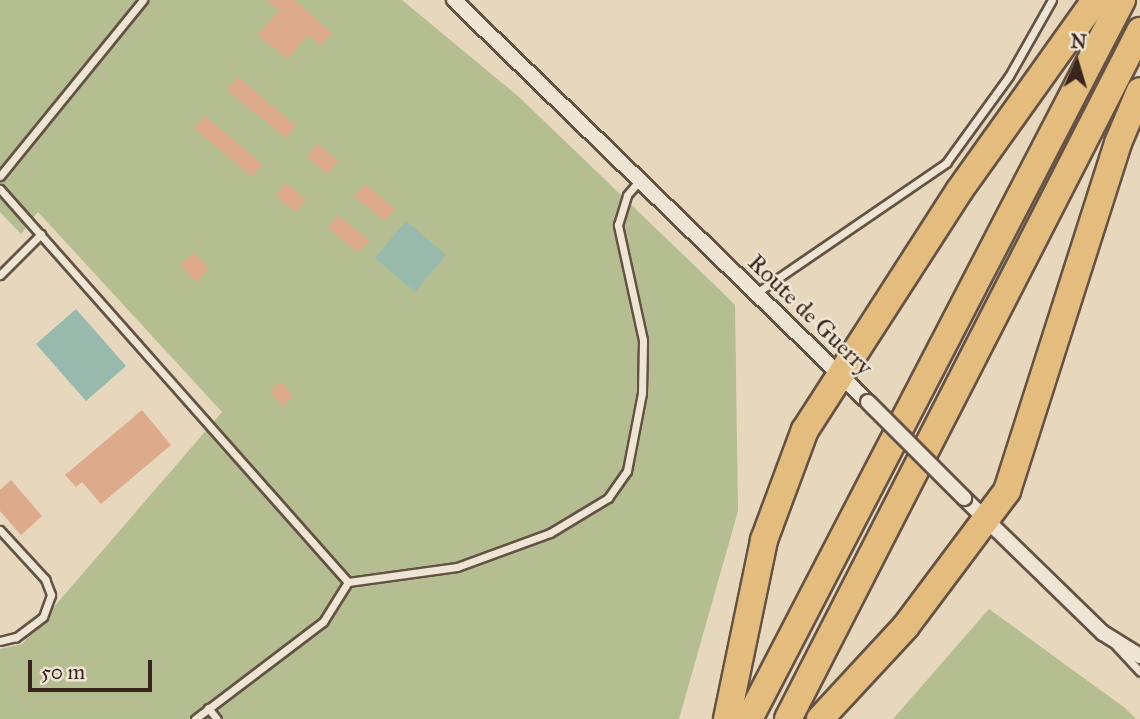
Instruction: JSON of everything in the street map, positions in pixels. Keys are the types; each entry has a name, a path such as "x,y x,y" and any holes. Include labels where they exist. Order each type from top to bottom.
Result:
{"highway":[{"path":"727,719 764,540 780,491 805,430 959,191 1095,0"},
{"path":"748,719 1122,0"},
{"path":"788,719 1140,31"},
{"path":"820,719 906,626 1007,491 1118,143 1140,90"}],"street":[{"name":"Route de Guerry","path":"454,0 1103,633 1140,656"}],"lane":[{"path":"0,176 143,0"},
{"path":"754,294 946,163 1009,76 1052,0"},
{"path":"195,719 323,622 348,583 457,567 550,533 608,498 627,471 642,393 643,340 618,225 627,195 639,181"},
{"path":"0,189 348,583"},
{"path":"0,275 41,234"},
{"path":"0,530 45,579 51,595 43,617 16,637 0,641"},
{"path":"1103,633 1140,671"},
{"path":"208,708 217,719"}],"shaded area":[{"path":"0,0 402,0 519,97 735,305 738,511 679,719 0,719 0,649 22,644 222,412 38,212 21,234 0,212"},
{"path":"406,221 446,255 415,292 375,258"},
{"path":"76,309 126,366 86,401 36,344"},
{"path":"989,609 1125,708 1136,719 893,719"}],"building":[{"path":"267,0 294,0 332,33 320,46 308,35 288,59 258,35 279,10"},
{"path":"238,77 296,126 286,138 227,90"},
{"path":"205,116 263,165 252,177 194,128"},
{"path":"318,144 338,161 327,174 307,157"},
{"path":"286,183 306,200 295,212 275,195"},
{"path":"365,184 395,209 385,221 354,196"},
{"path":"338,215 369,240 358,253 328,228"},
{"path":"194,253 209,269 196,282 180,265"},
{"path":"281,382 293,396 282,406 270,392"},
{"path":"142,410 171,445 101,504 82,482 76,487 65,475"},
{"path":"11,480 42,516 21,535 0,511 0,490"}]}
